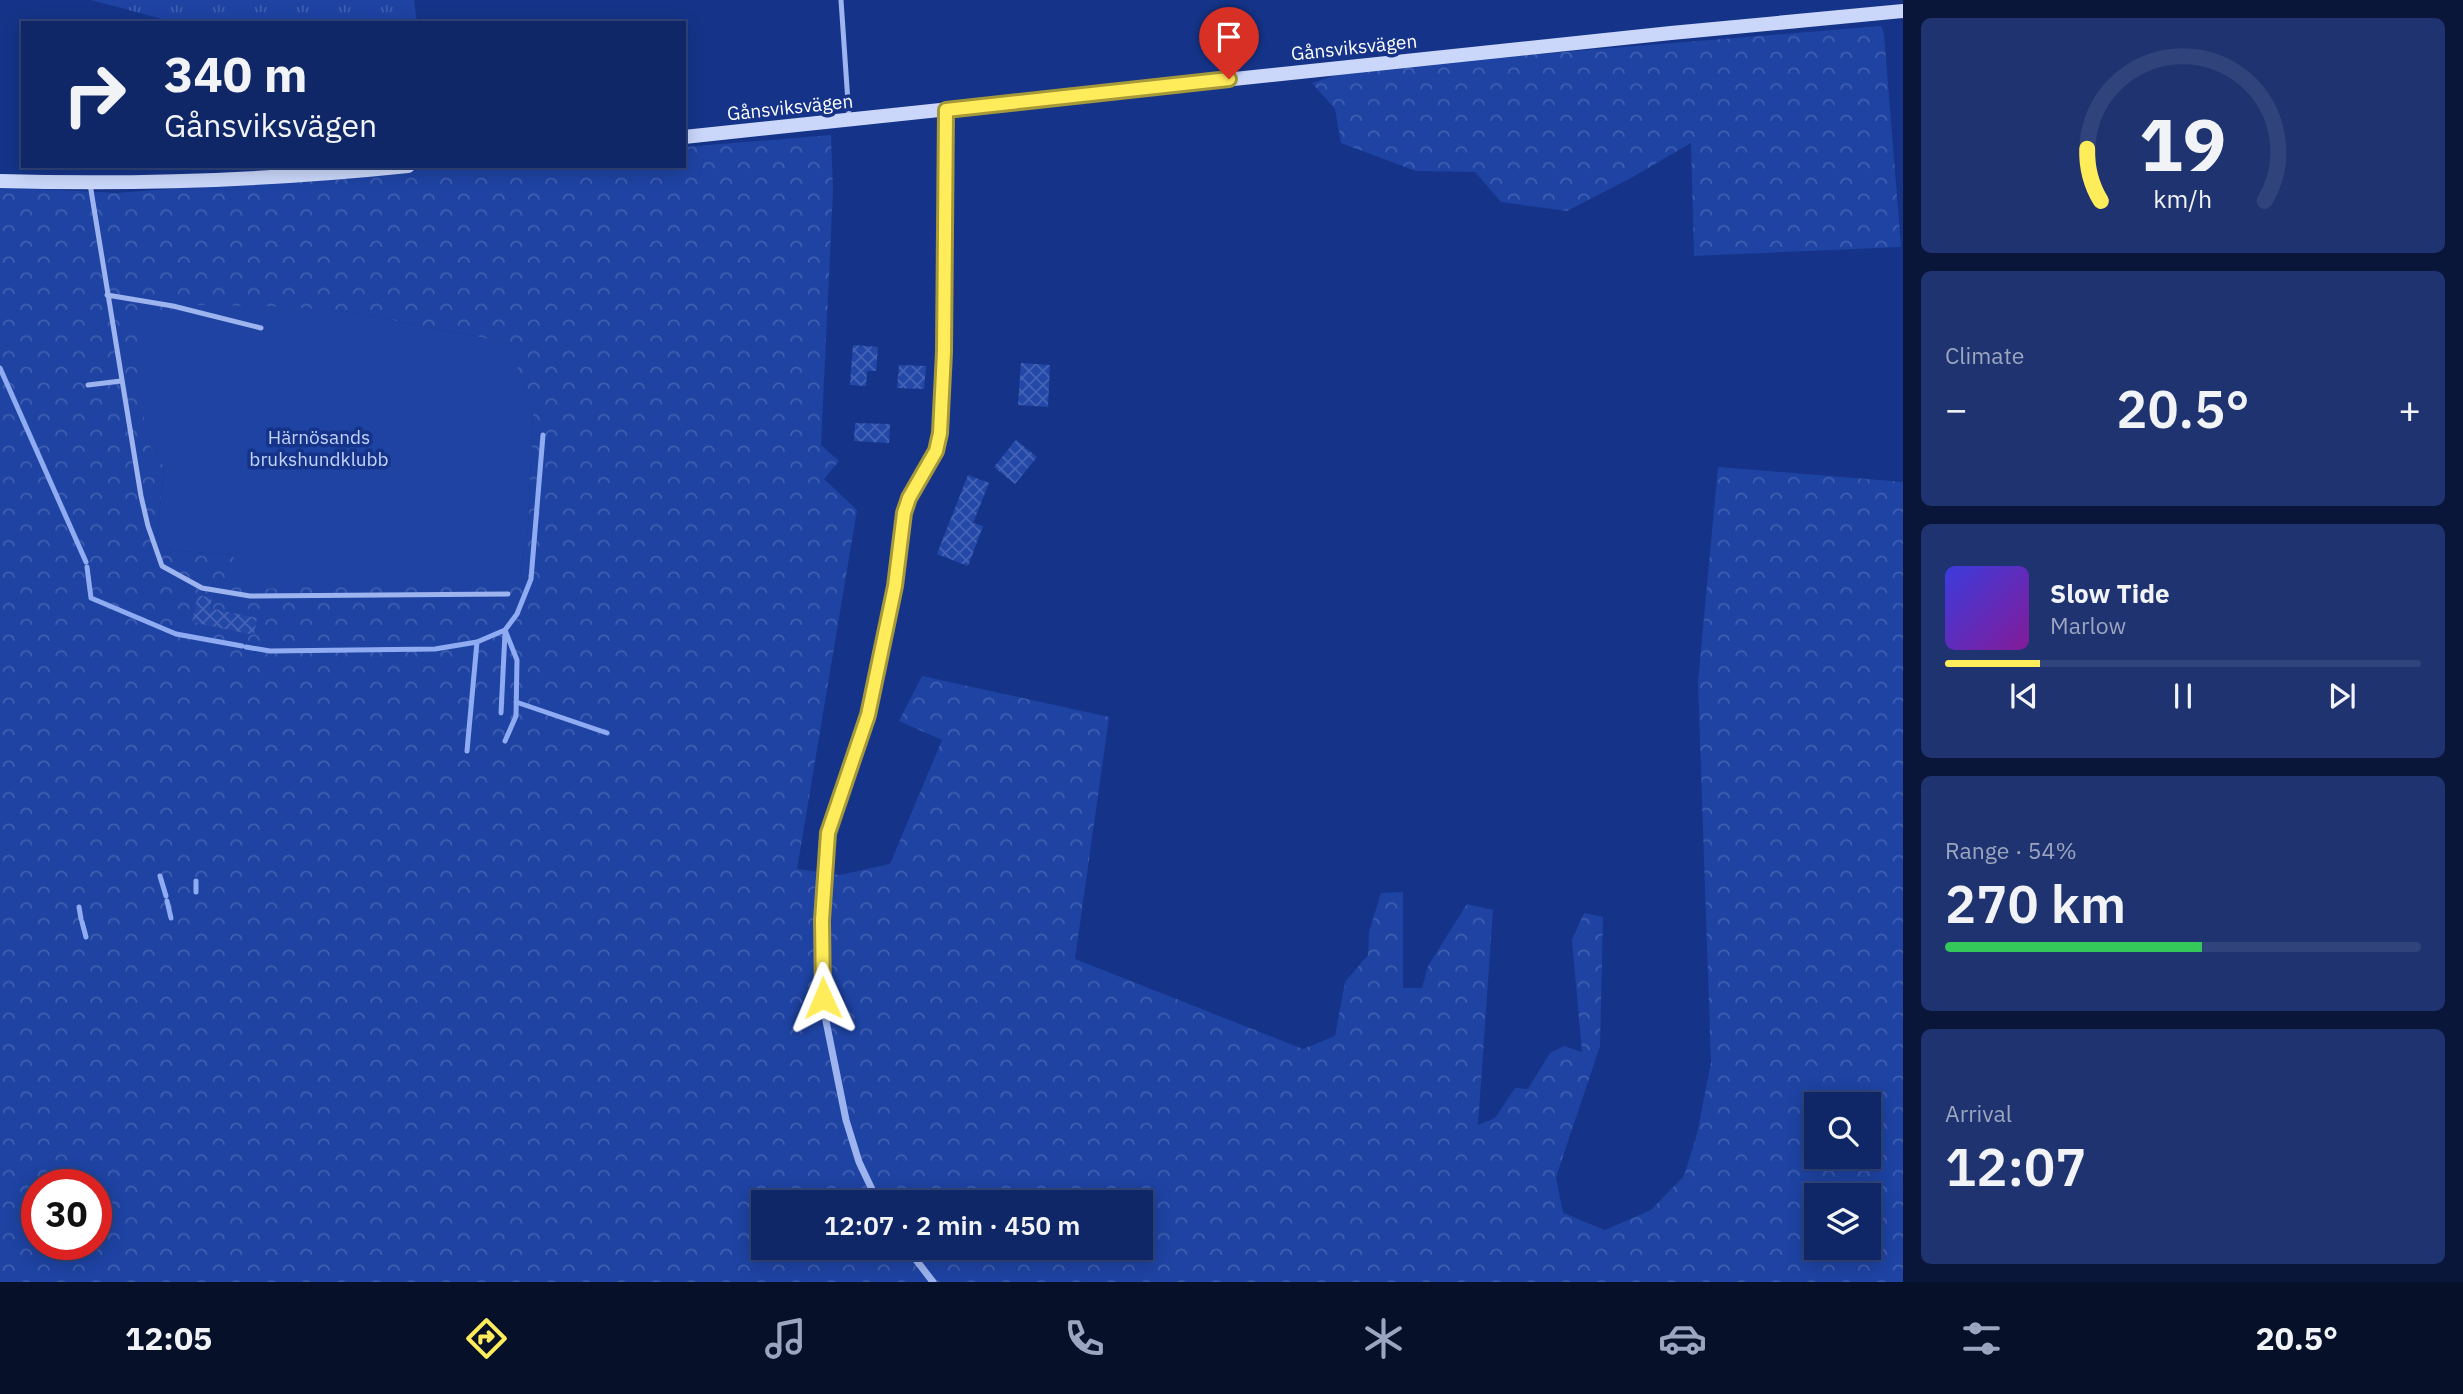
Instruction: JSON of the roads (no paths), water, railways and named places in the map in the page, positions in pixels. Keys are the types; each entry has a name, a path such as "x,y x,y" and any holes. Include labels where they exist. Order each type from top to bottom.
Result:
{"main road":[{"name":"Gånsviksvägen","path":"686,138 1903,11"},
{"path":"0,181 90,184 245,178 381,168"}],"street":[{"path":"872,1190 859,1162 846,1120 826,1021 823,998 824,866 828,833 868,715 895,586 904,513 909,498 936,451 940,433 944,352 946,110"},
{"path":"917,1260 933,1282"}],"lane":[{"path":"841,0 849,120"},
{"path":"90,184 141,496 162,566 202,588 250,596 508,594"},
{"path":"107,295 173,306 261,328"},
{"path":"88,385 121,381"}],"waterway":[{"path":"0,368 86,562"},
{"path":"246,647 270,651 435,649 477,642 505,630 517,614 531,579 543,435"},
{"path":"87,567 91,598 176,634 242,646"},
{"path":"505,630 517,660 516,716 505,741"},
{"path":"501,713 505,633"},
{"path":"467,751 477,642"},
{"path":"516,702 607,733"},
{"path":"160,876 166,896"},
{"path":"196,881 196,892"},
{"path":"167,901 171,918"},
{"path":"79,907 81,919"},
{"path":"82,922 86,937"}],"park label":[{"name":"Härnösands brukshundklubb","path":"319,448"}]}
